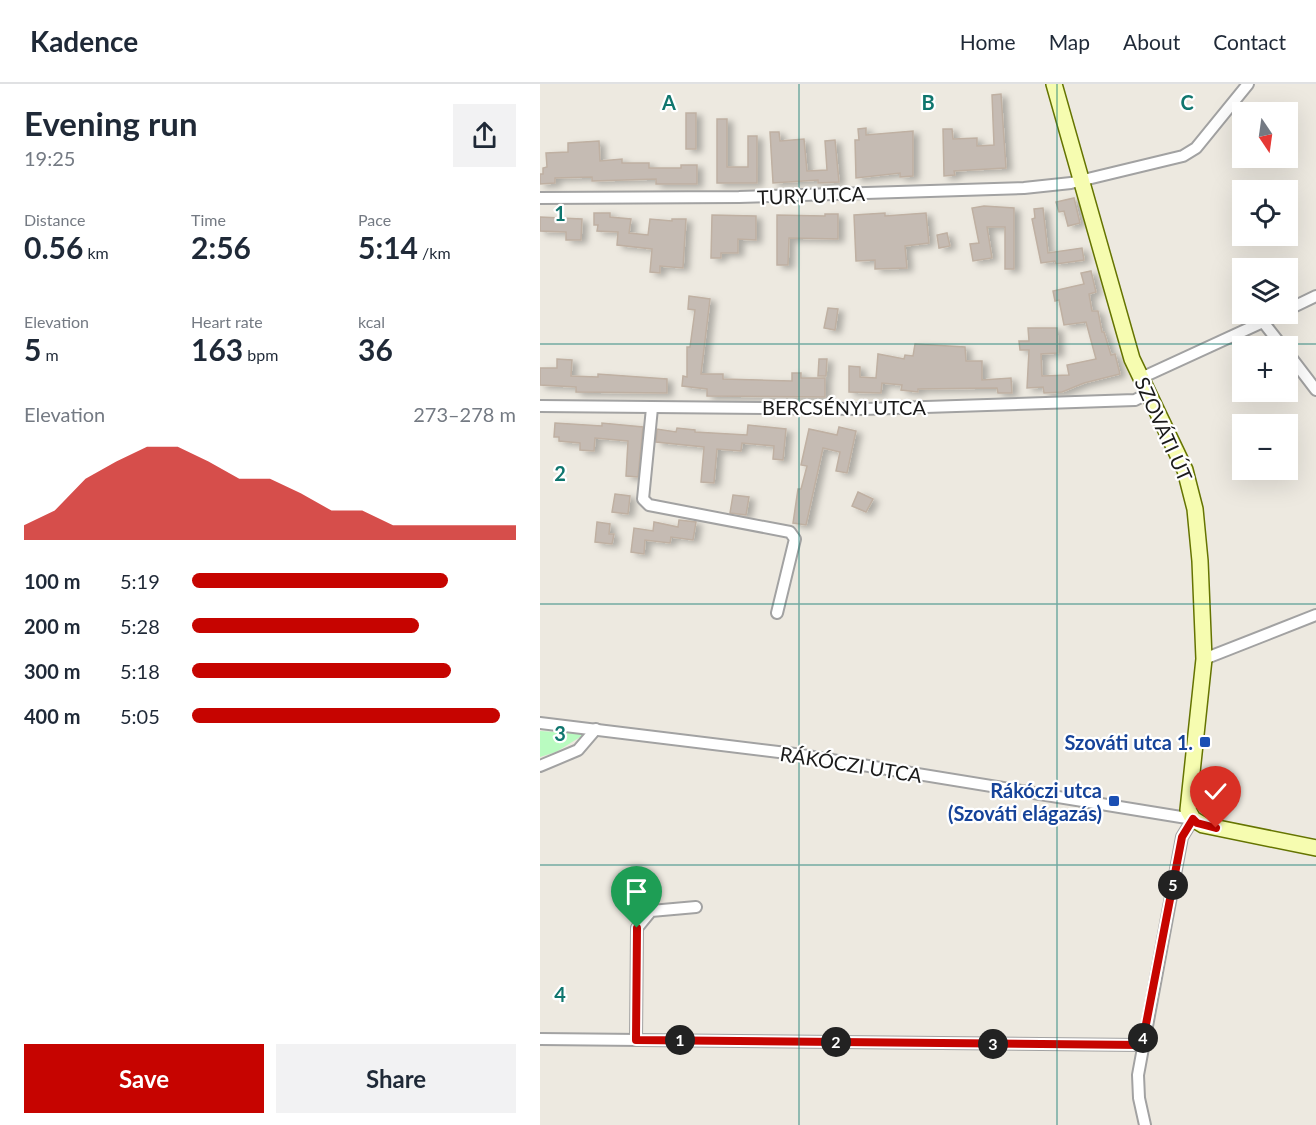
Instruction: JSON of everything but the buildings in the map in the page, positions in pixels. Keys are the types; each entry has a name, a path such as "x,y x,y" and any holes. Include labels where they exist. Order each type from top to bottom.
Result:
{"main road":[{"name":"SZOVÁTI ÚT","path":"1054,84 1128,343 1147,394 1174,446 1192,491 1200,561 1204,658 1188,810 1193,819"},
{"name":"RÁKÓCZI UTCA","path":"1193,819 1203,825 1316,848"}],"street":[{"name":"TURY UTCA","path":"540,198 739,197 1024,188 1082,180 1183,156 1196,148 1248,84"},
{"path":"1298,305 1316,296"},
{"path":"1141,378 1257,324"},
{"path":"1265,324 1274,336"},
{"path":"1298,366 1316,390"},
{"name":"BERCSÉNYI UTCA","path":"540,406 864,409 1135,400 1147,394"},
{"path":"652,408 643,499 649,505 789,532 795,539 777,613"},
{"path":"1204,658 1316,615"},
{"name":"RÁKÓCZI UTCA","path":"540,723 795,754 1193,819"},
{"path":"540,766 578,750 596,729"},
{"path":"1145,1125 1138,1088 1142,1045 1182,837 1193,819"},
{"path":"636,1040 637,928 651,911 696,907"},
{"path":"540,1039 1142,1045"}],"lane":[{"path":"1193,775 1224,779 1223,794"}],"green space":[{"path":"540,731 585,734 556,752 540,757"}],"place":[{"name":"Szováti utca 1.","path":"1205,742"},
{"name":"Rákóczi utca (Szováti elágazás)","path":"1114,801"}],"route":[{"path":"637,928 636,1040 1142,1045 1182,837 1193,819 1197,823 1216,828"}]}
